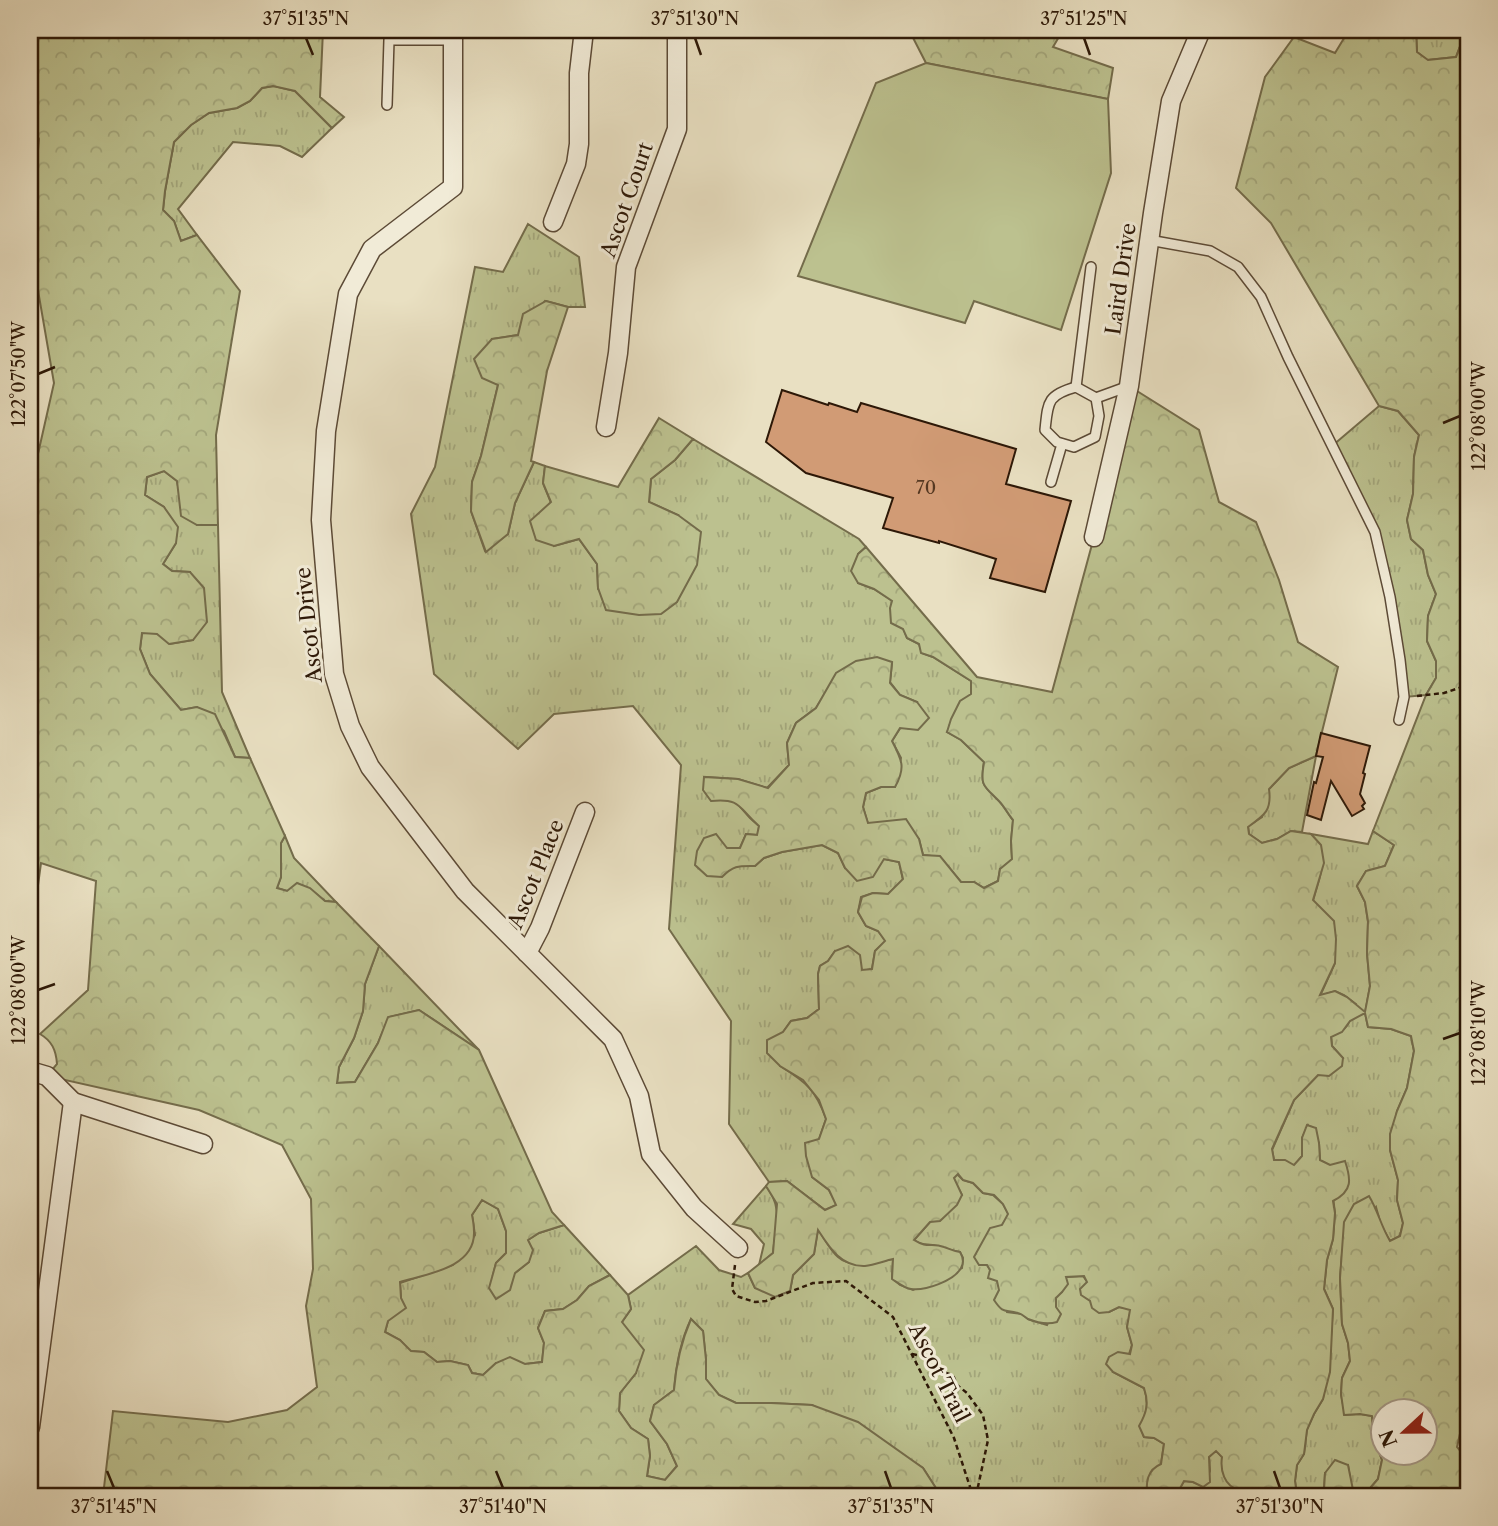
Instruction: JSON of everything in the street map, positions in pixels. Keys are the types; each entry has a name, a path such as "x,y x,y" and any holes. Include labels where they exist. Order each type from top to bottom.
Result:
{"street":[{"path":"553,222 576,164 579,144 579,73 584,30"},
{"name":"Ascot Court","path":"606,427 618,352 626,267 677,128 677,30"},
{"name":"Laird Drive","path":"1094,537 1129,386 1171,101 1201,30"},
{"name":"Ascot Drive","path":"453,35 453,187 372,249 348,294 325,443 321,520 334,674 350,726 370,767 465,891 613,1039 639,1096 651,1154 694,1208 738,1248"},
{"name":"Ascot Place","path":"527,953 540,928 585,812"},
{"path":"30,1071 47,1076 73,1102 203,1144"},
{"path":"30,1427 73,1102"}],"lane":[{"path":"387,105 389,35 453,35"},
{"path":"1149,240 1210,251 1238,267 1261,297 1375,532 1390,597 1400,660 1404,697 1399,720"},
{"path":"1076,387 1091,267"},
{"path":"1096,398 1129,386"},
{"path":"1076,387 1096,398 1100,416 1094,437 1074,447 1057,442 1045,430 1047,404 1059,392 1076,387"},
{"path":"1051,482 1062,443"}],"path":[{"path":"1404,697 1444,693 1468,685"},
{"name":"Ascot Trail","path":"738,1248 732,1289 736,1296 755,1302 765,1301 813,1283 846,1281 893,1317 954,1438 974,1496"},
{"path":"912,1354 927,1357 942,1365 943,1372 953,1375 957,1385 967,1393 983,1415 988,1440 974,1496"}],"green space":[{"path":"30,30 255,30 262,37 269,30 323,30 320,97 344,117 332,128 295,91 273,86 262,88 250,101 237,108 209,113 191,125 174,142 163,210 174,221 181,241 197,235 240,291 216,435 218,525 197,525 181,516 177,481 164,471 147,477 145,495 164,507 178,527 176,543 163,564 172,571 190,572 204,588 207,622 193,640 169,644 157,634 142,633 140,649 150,674 181,710 197,707 215,714 235,757 250,758 285,836 281,843 281,877 277,888 287,891 297,883 310,888 325,901 336,902 379,946 365,984 363,1011 354,1038 339,1067 337,1083 355,1082 378,1043 388,1017 419,1010 479,1050 552,1212 564,1225 539,1233 528,1240 533,1250 529,1262 515,1273 510,1290 496,1299 489,1288 496,1263 506,1253 506,1231 498,1209 482,1200 472,1215 474,1232 467,1254 448,1268 400,1282 401,1298 406,1308 388,1321 385,1332 400,1340 411,1351 424,1352 437,1362 450,1361 468,1365 472,1373 483,1375 496,1363 510,1357 525,1364 542,1362 544,1343 538,1328 545,1311 563,1309 577,1300 589,1286 610,1275 628,1295 631,1309 622,1322 644,1350 636,1373 620,1393 619,1411 631,1428 648,1439 650,1456 647,1476 665,1480 677,1466 667,1444 650,1421 654,1405 674,1390 684,1336 691,1319 703,1331 706,1379 719,1395 736,1403 812,1405 858,1422 923,1468 941,1496 103,1496 113,1411 228,1422 287,1410 317,1387 306,1306 313,1269 311,1199 282,1145 199,1110 47,1076 57,1064 54,1050 40,1034 88,990 96,881 41,863 30,944 30,496 54,383 30,244 39,139 30,120"},
{"path":"909,30 1063,30 1053,47 1113,68 1108,99 926,63"},
{"path":"1349,30 1416,30 1417,52 1428,60 1456,57 1462,41 1457,30 1468,30 1468,1416 1461,1429 1457,1447 1468,1460 1468,1496 1316,1496 1324,1490 1325,1473 1335,1460 1348,1465 1353,1490 1365,1494 1378,1479 1381,1466 1438,1466 1438,1396 1368,1396 1368,1415 1344,1415 1341,1394 1342,1378 1350,1361 1342,1324 1340,1278 1344,1222 1354,1204 1369,1196 1390,1241 1400,1236 1403,1223 1397,1200 1398,1180 1390,1150 1390,1134 1407,1088 1414,1051 1411,1036 1391,1029 1368,1027 1365,1013 1350,1021 1342,1032 1331,1037 1332,1046 1343,1058 1342,1066 1329,1076 1318,1075 1294,1100 1272,1149 1274,1160 1285,1160 1294,1165 1302,1156 1302,1138 1307,1125 1316,1128 1320,1160 1330,1165 1345,1161 1349,1179 1347,1189 1333,1201 1333,1239 1327,1260 1324,1289 1333,1309 1330,1372 1323,1399 1307,1430 1304,1454 1297,1465 1295,1481 1297,1495 1300,1496 1267,1496 1268,1494 1260,1491 1234,1488 1224,1477 1222,1457 1216,1451 1209,1457 1210,1482 1203,1487 1184,1481 1178,1496 1147,1496 1148,1477 1161,1464 1164,1444 1154,1438 1144,1437 1139,1426 1146,1407 1144,1388 1113,1372 1106,1364 1109,1357 1118,1352 1130,1354 1132,1345 1127,1327 1130,1310 1119,1307 1099,1313 1092,1308 1090,1301 1081,1295 1080,1289 1087,1282 1084,1276 1066,1277 1068,1284 1056,1298 1056,1307 1061,1314 1057,1322 1039,1322 1000,1308 994,1300 999,1290 997,1281 988,1278 990,1270 987,1265 979,1265 974,1257 990,1228 1002,1225 1008,1214 994,1195 983,1193 958,1174 954,1178 962,1195 957,1205 940,1221 930,1222 914,1240 960,1252 963,1264 957,1273 946,1281 924,1288 906,1288 892,1279 893,1259 865,1266 849,1263 837,1255 818,1230 814,1254 793,1275 790,1291 775,1297 755,1288 748,1273 773,1253 777,1204 766,1186 769,1182 787,1181 825,1210 836,1205 829,1190 812,1177 806,1156 805,1143 819,1139 826,1119 819,1100 803,1080 780,1066 767,1053 767,1040 783,1032 791,1021 807,1018 819,1009 820,966 828,961 835,951 848,946 860,955 862,970 872,969 875,951 885,941 878,931 866,926 858,912 862,897 873,893 888,894 903,879 899,862 884,859 873,877 857,881 845,868 838,853 822,845 782,852 764,858 755,866 733,868 722,877 707,876 695,865 697,851 704,838 716,834 727,848 740,848 746,834 757,835 759,826 734,803 711,801 703,790 704,777 738,779 768,788 789,765 787,743 796,723 816,708 836,673 856,661 877,657 892,662 890,683 900,695 917,702 929,718 918,730 900,728 892,741 900,759 901,774 895,787 881,787 866,793 863,807 868,823 906,819 919,839 923,855 940,856 961,882 974,882 984,888 998,881 1000,869 1012,859 1013,820 984,785 984,762 961,740 947,732 960,701 971,694 971,681 933,657 921,653 919,644 907,638 903,629 891,623 892,601 874,589 858,583 851,571 858,554 866,547 977,677 1052,692 1094,537 1129,386 1199,430 1219,502 1256,522 1279,580 1298,642 1338,667 1316,756 1289,768 1269,789 1266,811 1248,827 1249,834 1262,843 1291,831 1311,834 1321,845 1324,863 1313,900 1334,921 1336,939 1335,963 1320,995 1335,991 1365,1012 1370,986 1368,921 1365,902 1357,886 1366,871 1385,866 1394,845 1373,831 1426,695 1436,678 1436,661 1427,641 1428,616 1436,594 1428,575 1423,550 1411,539 1407,520 1413,494 1414,457 1419,435 1398,411 1379,406 1271,223 1236,188 1265,77 1294,37 1335,53"},
{"path":"1416,30 1457,30 1462,41 1456,57 1427,60 1417,52"},
{"path":"926,63 1108,99 1111,173 1061,330 974,301 965,323 798,276 876,83"},
{"path":"274,86 295,91 332,128 302,157 280,146 233,142 178,209 197,235 181,241 174,221 163,210 174,142 191,125 209,113 237,108 250,101 262,88"},
{"path":"528,224 579,257 585,307 568,307 545,301 518,335 492,339 498,385 472,482 471,511 485,551 508,534 515,503 534,462 545,466 543,483 551,503 554,546 579,539 597,564 598,588 678,515 649,502 651,479 675,460 693,439 859,539 866,547 858,554 858,583 893,601 907,638 919,644 922,653 971,681 971,695 947,732 961,740 984,762 984,785 1013,820 1012,860 1000,869 998,881 984,888 974,882 961,882 940,857 923,855 919,839 868,824 863,807 866,793 881,787 895,787 901,758 892,741 917,702 900,695 890,682 892,663 826,692 816,708 796,723 787,743 789,765 767,788 738,779 705,777 726,800 736,802 759,826 758,835 746,834 740,848 727,848 730,868 755,866 764,858 782,852 822,845 838,853 845,868 884,859 899,862 903,880 888,894 873,893 861,897 858,912 866,926 878,931 886,941 875,951 872,969 862,971 835,951 828,961 820,966 819,1009 807,1018 791,1021 783,1032 780,1066 809,1088 826,1119 819,1139 812,1177 829,1190 837,1205 825,1210 787,1181 769,1182 729,1124 731,1021 669,929 681,765 633,706 554,714 518,749 434,674 411,514 435,467 475,267 503,272"},
{"path":"546,301 568,307 547,371 531,461 534,462 515,503 508,534 486,552 471,511 472,482 498,385 482,378 474,359 492,339 518,335 523,314"},
{"path":"1379,406 1398,411 1419,435 1414,457 1413,494 1407,520 1411,539 1423,550 1428,575 1436,594 1428,616 1427,641 1436,661 1436,678 1426,695 1404,697 1375,532 1332,446"},
{"path":"659,418 693,439 675,460 651,479 649,502 678,515 701,532 697,565 677,602 661,614 639,615 606,610 598,588 597,564 579,539 554,546 536,540 530,521 551,502 543,483 545,466 618,487"},
{"path":"164,471 177,481 180,497 197,525 218,525 222,692 250,758 235,757 224,731 197,707 181,710 150,674 140,649 142,633 157,633 170,644 193,640 190,572 172,571 163,564 176,543 164,507 145,495 147,477"},
{"path":"1316,756 1302,832 1291,831 1262,843 1249,834 1248,826 1262,817 1269,789 1289,768"},
{"path":"1373,831 1394,845 1385,866 1366,871 1357,886 1365,902 1368,922 1370,986 1365,1013 1368,1027 1391,1029 1411,1036 1414,1051 1407,1088 1397,1111 1390,1150 1398,1180 1397,1200 1403,1223 1400,1236 1390,1241 1381,1225 1376,1207 1342,1254 1340,1278 1342,1324 1350,1361 1342,1378 1341,1394 1345,1415 1368,1415 1368,1466 1381,1466 1378,1479 1365,1494 1352,1490 1348,1465 1325,1473 1324,1490 1316,1496 1297,1496 1297,1465 1304,1454 1307,1429 1323,1399 1333,1309 1324,1289 1335,1213 1329,1165 1320,1160 1319,1143 1308,1125 1302,1138 1302,1156 1294,1166 1274,1160 1272,1150 1294,1100 1319,1074 1343,1058 1332,1046 1331,1036 1345,1028 1356,1004 1335,991 1320,996 1335,963 1322,911 1313,901 1321,874 1322,858 1321,850 1311,834 1368,844"},
{"path":"285,836 294,858 336,902 325,901 310,889 287,891 277,888 281,877 281,843"},
{"path":"379,946 479,1050 419,1010 389,1017 378,1043 355,1082 337,1083 339,1067 354,1038 363,1011 365,984"},
{"path":"957,1174 963,1180 973,1183 983,1193 993,1195 1003,1204 1009,1215 1002,1225 987,1265 997,1281 1007,1312 1022,1314 1028,1319 1047,1325 1056,1307 1055,1297 1062,1292 1066,1277 1083,1276 1109,1312 1119,1307 1131,1309 1127,1327 1132,1345 1129,1354 1113,1372 1144,1388 1147,1408 1140,1426 1144,1437 1154,1438 1164,1444 1161,1464 1147,1488 1147,1496 941,1496 923,1468 812,1405 736,1403 719,1395 706,1380 703,1331 691,1319 679,1354 674,1390 654,1405 650,1421 667,1444 677,1466 665,1480 647,1476 650,1456 648,1439 631,1428 619,1411 620,1393 636,1373 622,1322 631,1309 628,1295 696,1246 719,1270 741,1277 748,1273 755,1288 790,1291 793,1275 814,1254 818,1229 832,1251 843,1261 865,1264 893,1259 892,1278 900,1285 913,1290 962,1268 963,1258 960,1252 914,1240 930,1222 962,1195 953,1178"},
{"path":"766,1186 772,1194 777,1210 776,1226 773,1253 759,1265 764,1244 751,1229 733,1224"},
{"path":"482,1200 498,1209 506,1231 506,1253 496,1263 493,1275 515,1273 529,1262 528,1240 539,1233 564,1225 610,1275 589,1286 577,1300 563,1309 545,1311 538,1328 544,1343 542,1362 496,1363 483,1375 472,1373 468,1365 450,1361 437,1362 424,1352 410,1351 400,1340 385,1332 401,1298 400,1283 453,1265 475,1235 472,1215"},
{"path":"1216,1450 1237,1490 1248,1490 1247,1496 1178,1496 1184,1481 1203,1486 1210,1471 1209,1457"}],"building":[{"path":"782,390 857,412 861,403 1016,449 1006,484 1071,501 1045,592 990,578 996,559 939,541 883,528 893,498 806,473 766,442"},
{"path":"1321,733 1370,746 1360,794 1365,803 1362,806 1364,809 1352,816 1331,781 1321,820 1307,815 1323,757 1316,756"}]}
